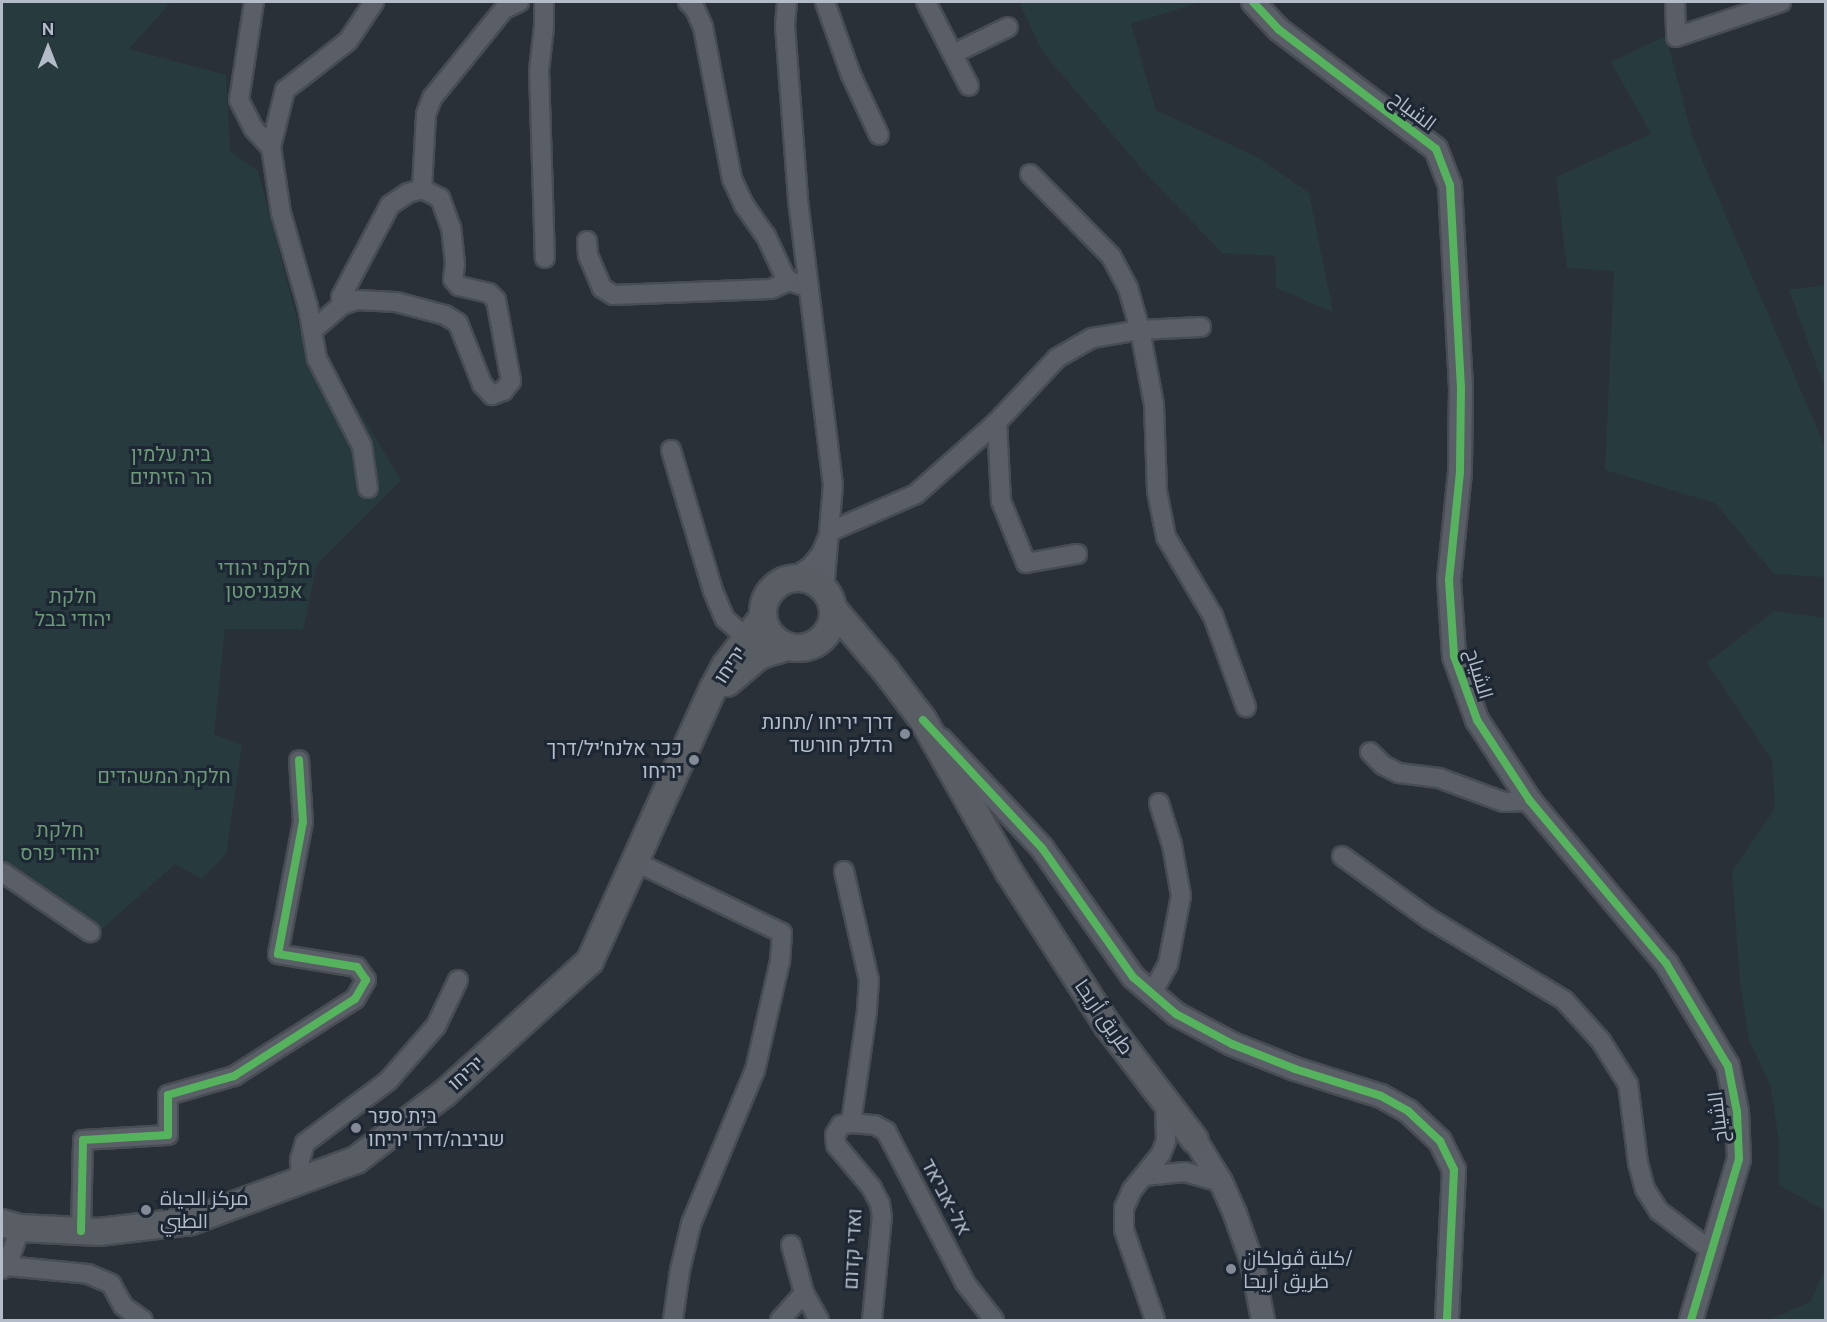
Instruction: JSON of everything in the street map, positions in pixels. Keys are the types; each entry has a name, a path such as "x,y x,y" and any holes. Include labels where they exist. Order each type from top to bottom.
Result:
{"main road":[{"path":"804,578 829,600 833,622 828,633 799,647 771,635 763,617 767,597 774,588 792,579 804,578"},
{"name":"יריחו","path":"829,600 922,720"},
{"name":"יריחו","path":"11,1225 99,1232 191,1221 356,1160 445,1093 590,961 700,716 726,666 763,617"},
{"name":"יריחו","path":"700,716 716,694 738,671 759,656 799,647 845,649 866,656 885,670"},
{"name":"طريق أريحا","path":"922,720 1009,872 1108,1026 1195,1140"}],"street":[{"path":"254,2 239,100 253,128 271,147"},
{"path":"368,488 362,446 317,359 312,331 281,213 271,147 285,90 348,41 374,2"},
{"path":"422,189 426,114 432,98 504,9 519,2"},
{"path":"544,2 544,27 539,70 545,258"},
{"path":"688,2 695,9 702,27 732,179 744,205 766,236 789,281"},
{"path":"787,2 785,26 797,189 833,485 829,600"},
{"path":"825,2 851,75 879,135"},
{"path":"926,2 969,86"},
{"name":"الشياح","path":"1253,2 1278,29 1436,149 1450,185 1461,387 1460,472 1449,580 1454,656 1477,720 1530,801 1665,963 1728,1066 1737,1112 1739,1159 1691,1320"},
{"path":"1675,2 1676,37 1781,2"},
{"path":"953,54 1008,27"},
{"path":"1030,174 1111,256 1128,288 1140,330 1154,405 1158,491 1166,537 1213,616 1246,707"},
{"path":"312,331 342,305 357,300 396,302 445,315 458,323 483,384 492,394 503,392 511,381 496,300 489,293 459,286 453,279 455,264 452,228 440,198 422,189 408,193 390,205 341,297 342,305"},
{"path":"587,241 588,255 602,288 613,296 771,289 789,281 809,288"},
{"path":"792,579 811,566 821,554 831,531 916,494 997,422 1057,357 1092,338 1140,330 1201,327"},
{"path":"997,422 1001,501 1026,563 1077,554"},
{"path":"671,450 713,591 725,619 748,639"},
{"path":"922,720 1042,848 1133,976 1176,1014 1232,1044 1295,1069 1381,1096 1408,1111 1440,1142 1454,1170 1447,1320"},
{"path":"1371,752 1383,765 1400,773 1439,778 1504,802 1530,801"},
{"path":"81,1231 83,1140 168,1135 168,1095 234,1076 355,999 366,980 357,967 278,954 303,822 299,760"},
{"path":"1152,993 1168,964 1181,896 1172,845 1159,803"},
{"path":"1342,856 1428,918 1564,999 1601,1041 1628,1084 1638,1163 1645,1189 1659,1211 1713,1252"},
{"path":"636,862 782,933 780,961 755,1070 691,1224 680,1270 673,1320"},
{"path":"844,871 869,980 867,1011 846,1124"},
{"path":"2,872 90,932"},
{"path":"301,1182 300,1160 305,1143 388,1081 436,1026 458,980"},
{"path":"1155,1320 1124,1230 1124,1208 1132,1190 1161,1154 1166,1141 1165,1100"},
{"name":"ואדי קדום","path":"846,1124 835,1135 836,1145 872,1188 880,1204 882,1217 872,1320"},
{"name":"אל-אביאד","path":"846,1124 875,1125 886,1131 965,1283 994,1320"},
{"name":"طريق أريحا","path":"1195,1140 1221,1182 1252,1262 1263,1320"},
{"path":"1144,1176 1185,1172 1221,1182"},
{"path":"11,1225 4,1267 88,1274 111,1284 123,1306 143,1320"},
{"path":"791,1245 804,1293 819,1320"},
{"path":"780,1320 804,1293"}],"green space":[{"name":"בית עלמין הר הזיתים","path":"2,2 171,2 129,49 226,75 230,151 258,171 310,368 356,406 401,480 317,564 303,629 225,629 214,734 242,745 226,854 202,879 175,864 101,930 2,860"},
{"path":"1019,2 1200,2 1131,24 1156,110 1257,157 1309,193 1333,312 1276,288 1275,256 1222,253 1142,169 1042,51"},
{"path":"1666,36 1692,136 1825,447 1825,577 1774,574 1715,503 1605,470 1614,271 1567,268 1556,177 1651,134 1611,62"},
{"path":"1826,285 1825,389 1789,290"},
{"path":"1774,611 1825,618 1825,1236 1824,1210 1779,1185 1779,1140 1770,1084 1749,1040 1740,982 1732,872 1775,808 1772,760 1707,663"},
{"path":"1825,1270 1825,1320 1769,1320 1810,1302"}],"cycle path":[{"path":"1253,2 1278,29 1436,149 1450,185 1461,387 1460,472 1449,580 1454,656 1477,720 1530,801 1666,963 1728,1066 1737,1112 1739,1159 1691,1320"},
{"path":"923,720 1042,848 1133,977 1176,1014 1232,1044 1295,1069 1381,1096 1408,1111 1440,1141 1454,1170 1447,1320"},
{"path":"81,1231 83,1140 168,1135 168,1095 234,1076 355,999 366,980 357,967 278,954 303,822 299,760"}],"place":[{"name":"דרך יריחו /תחנת הדלק חורשד","path":"905,734"},
{"name":"ככר אלנח׳יל/דרך יריחו","path":"694,760"},
{"name":"בית ספר שביבה/דרך יריחו","path":"356,1128"},
{"name":"مركز الحياة الطبي","path":"146,1210"},
{"name":"كلية ڤولكان/ طريق أريحا","path":"1231,1269"}],"park label":[{"name":"חלקת יהודי אפגניסטן","path":"264,580"},
{"name":"חלקת יהודי בבל","path":"73,608"},
{"name":"חלקת המשהדים","path":"164,776"},
{"name":"חלקת יהודי פרס","path":"60,842"}]}
